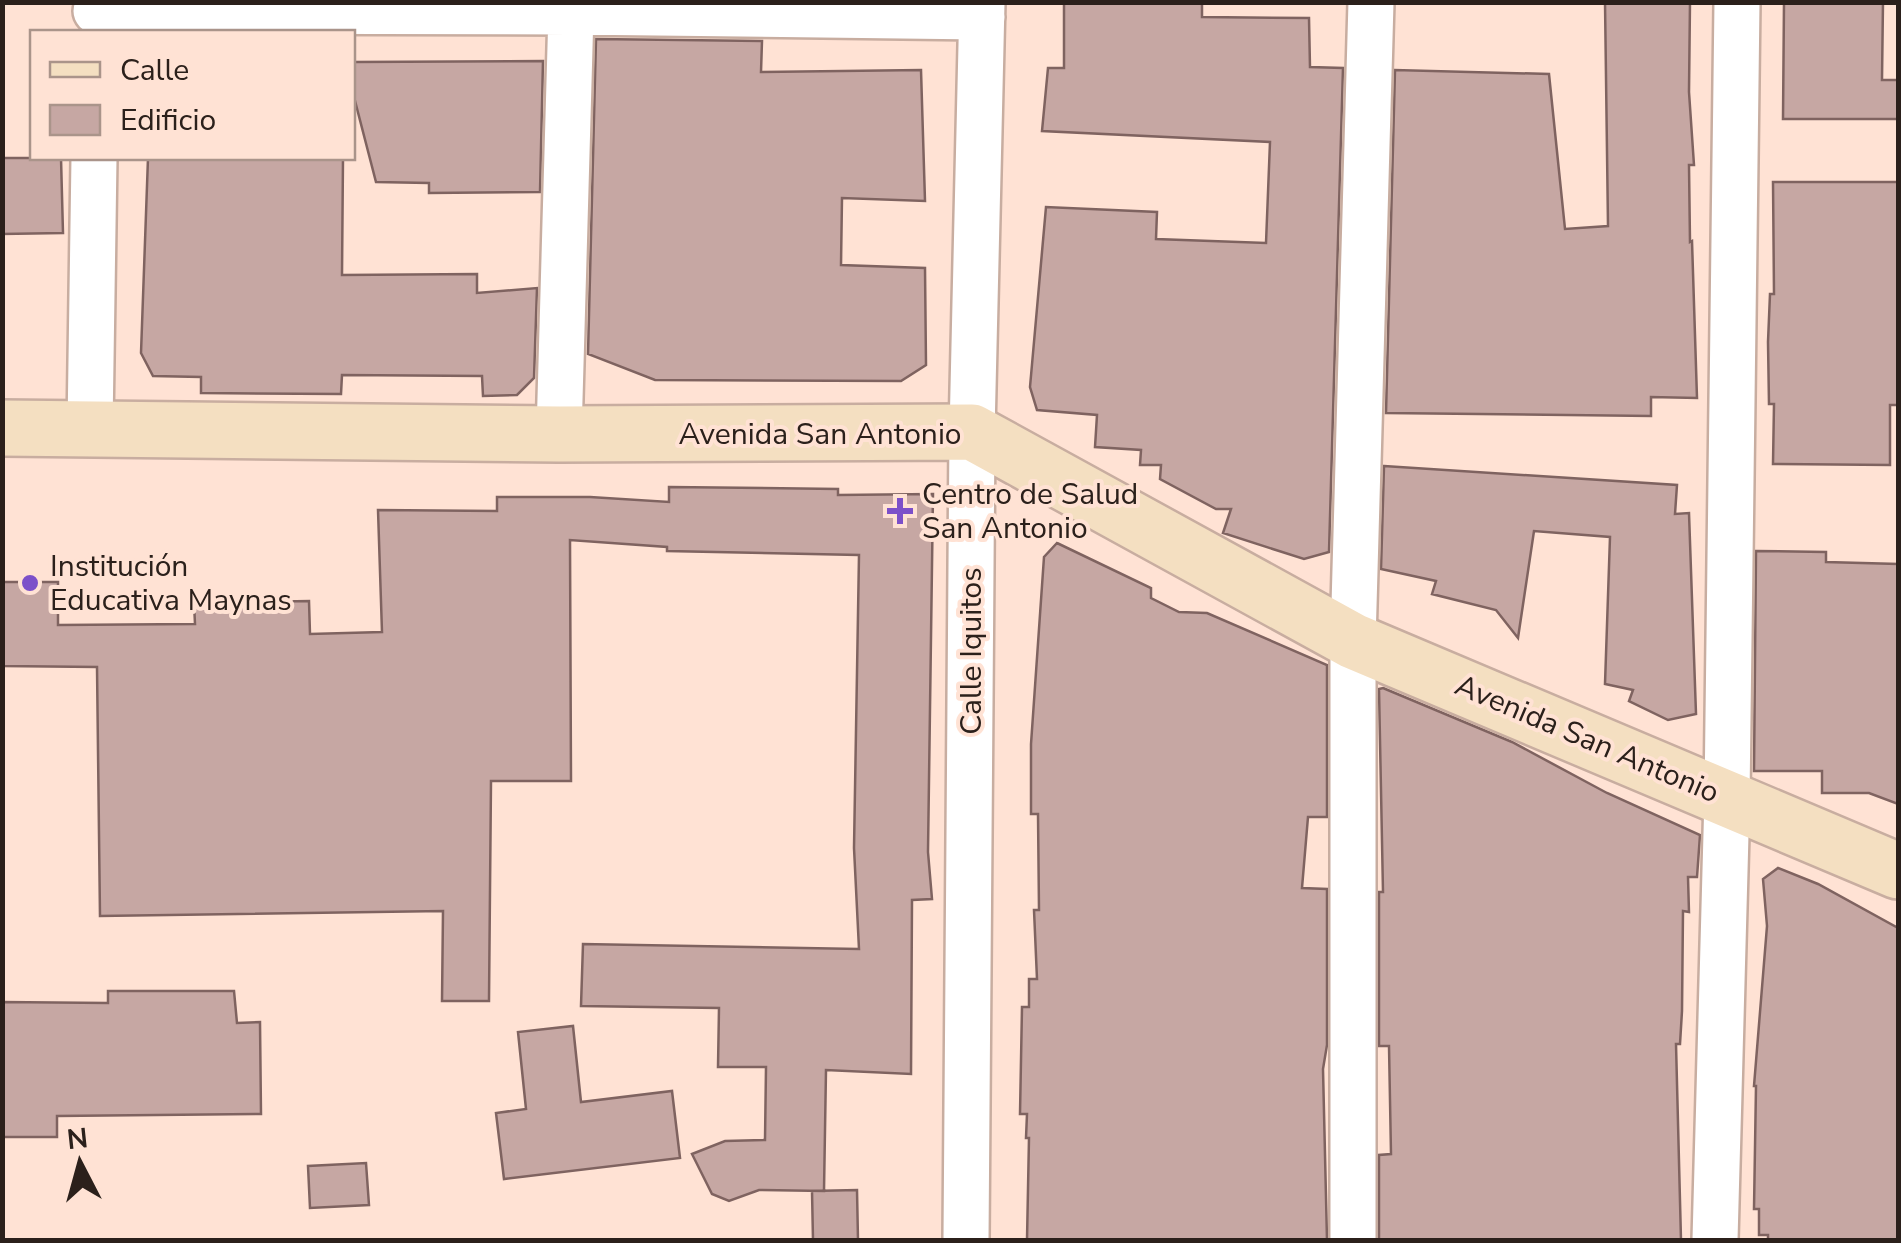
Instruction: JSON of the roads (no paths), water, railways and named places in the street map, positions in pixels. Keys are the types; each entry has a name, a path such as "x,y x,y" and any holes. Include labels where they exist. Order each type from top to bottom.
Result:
{"main road":[{"name":"Avenida San Antonio","path":"2,428 559,434 972,432 1353,641 1898,871"}],"street":[{"path":"1353,1240 1353,641 1371,2"},
{"path":"1715,1240 1727,797 1737,2"},
{"path":"96,15 982,10"},
{"name":"Calle Iquitos","path":"966,1240 972,432 982,10"},
{"path":"559,434 571,12"},
{"path":"90,428 94,160"}],"place":[{"name":"Centro de Salud San Antonio","path":"900,511"},
{"name":"Institución Educativa Maynas","path":"30,583"}]}
